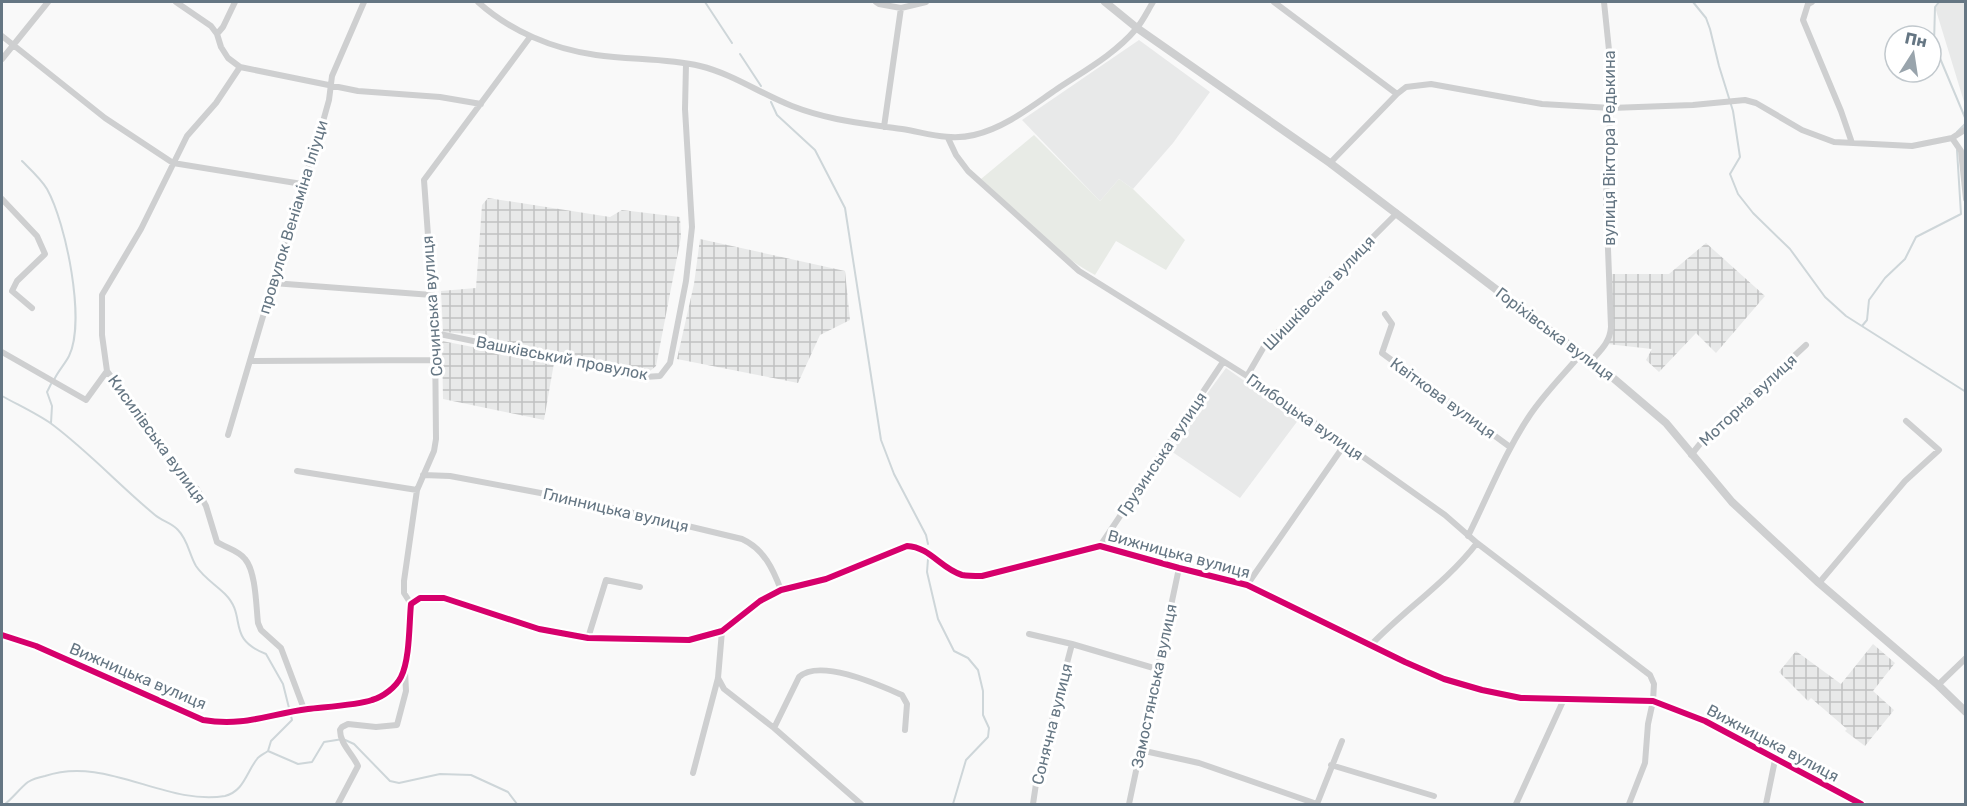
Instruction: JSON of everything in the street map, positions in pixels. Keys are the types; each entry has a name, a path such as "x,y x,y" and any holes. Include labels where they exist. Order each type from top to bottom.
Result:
{"street":[{"path":"2,59 48,2"},
{"path":"176,2 198,15 217,34 220,47 228,58 240,67 358,91 440,97 481,104"},
{"path":"217,34 235,2"},
{"name":"провулок Веніаміна Іліуци","path":"228,435 302,184 315,150 332,76 364,2"},
{"path":"478,2 488,11 530,37 596,55 686,64 722,73 789,105 816,115 849,123 948,138 975,135 1017,116 1118,47 1137,28 1153,2"},
{"path":"876,2 901,8 926,2"},
{"name":"Горіхівська вулиця","path":"1105,2 1137,28 1330,163 1581,354 1592,360 1666,423 1732,502 1819,583 1938,685 1965,712"},
{"path":"1274,2 1397,94"},
{"name":"вулиця Віктора Редькина","path":"1592,360 1606,344 1611,332 1606,208 1612,79 1604,2"},
{"path":"1812,2 1808,4 1803,20 1852,143"},
{"path":"884,127 901,8"},
{"path":"2,36 105,118 173,163 302,184"},
{"name":"Сочинська вулиця","path":"411,604 404,593 404,581 417,490 434,451 436,439 435,333 424,180 530,37"},
{"name":"Вашківський провулок","path":"435,333 645,376 660,376 670,363 686,282 692,227 685,109 686,64"},
{"name":"Кисилівська вулиця","path":"240,67 216,103 187,136 141,230 102,295 102,335 107,371 171,464 197,489 206,506 217,542 245,558 251,570 258,623 261,630 280,648 301,710"},
{"path":"1330,163 1397,94 1406,87 1431,84 1542,104 1611,108 1693,105 1745,100 1756,103 1802,130 1834,142 1912,146 1952,138 1965,129"},
{"name":"Глибоцька вулиця","path":"948,138 956,155 968,171 1079,271 1247,376 1445,515 1468,536 1650,675 1654,684 1653,701"},
{"path":"1952,138 1961,151 1965,199"},
{"path":"2,199 37,236 45,254 17,281 12,291 32,308"},
{"name":"Шишківська вулиця","path":"1247,376 1265,345 1397,213"},
{"path":"273,283 432,295"},
{"name":"Квіткова вулиця","path":"1385,314 1392,324 1382,353 1510,447"},
{"name":"Моторна вулиця","path":"1691,455 1704,439 1806,345"},
{"path":"2,352 86,400 107,371"},
{"path":"1468,536 1510,447 1531,414 1581,354"},
{"path":"250,361 436,360"},
{"name":"Грузинська вулиця","path":"1100,546 1223,362"},
{"path":"1819,583 1905,481 1940,450 1906,421"},
{"path":"1247,585 1344,444"},
{"path":"297,471 417,490"},
{"name":"Глинницька вулиця","path":"423,475 450,476 583,501 742,539 762,553 775,573 781,590"},
{"path":"1370,646 1390,625 1451,574 1477,543"},
{"name":"Вижницька вулиця","path":"2,635 36,646 203,720 224,724 372,700 392,689 405,666 411,604 420,598 444,598 540,629 588,638 689,639 722,631 760,602 781,590 826,579 907,546 916,546 925,550 962,575 982,576 1100,546 1247,585 1370,646 1444,679 1482,690 1521,698 1653,701 1705,721 1861,804"},
{"name":"Замостянська вулиця","path":"1129,804 1179,568"},
{"path":"588,638 606,580 640,587"},
{"path":"693,773 718,678 722,631"},
{"name":"Сонячна вулиця","path":"1029,634 1157,669"},
{"name":"Сонячна вулиця","path":"1033,804 1037,777 1072,644"},
{"path":"1938,685 1965,658"},
{"path":"338,804 358,766 342,743 339,734 342,727 348,724 376,727 397,725 405,691 405,666"},
{"path":"774,728 799,677 814,669 841,673 902,695 907,704 905,730"},
{"path":"718,678 724,688 861,804"},
{"path":"1516,804 1564,699"},
{"path":"1629,804 1645,763 1648,724 1653,701"},
{"path":"1140,750 1199,764 1317,804 1342,741"},
{"path":"1766,804 1775,760"},
{"path":"1331,765 1434,796"}],"shaded area":[{"path":"1938,2 1965,2 1965,105 1943,33 1943,24 1940,24 1935,7"},
{"path":"1139,40 1210,92 1173,143 1133,189 1119,179 1100,201 1022,120"},
{"path":"1034,135 1100,201 1119,179 1133,189 1185,240 1166,270 1116,241 1095,275 1064,255 981,179"},
{"path":"488,198 610,217 622,210 680,217 681,237 656,366 650,371 469,334 443,332 441,291 476,288 482,205"},
{"path":"700,239 845,271 850,320 820,335 798,383 677,359 694,284"},
{"path":"1706,243 1765,296 1716,353 1696,333 1659,372 1646,360 1652,349 1607,344 1610,338 1611,274 1669,274"},
{"path":"442,341 554,363 544,420 443,399"},
{"path":"1226,368 1299,419 1240,498 1171,451 1198,406"},
{"path":"1873,644 1895,663 1873,691 1894,710 1865,746 1845,731 1847,729 1811,698 1808,701 1779,672 1796,651 1841,684"}],"waterway":[{"path":"705,2 732,43"},
{"path":"1693,2 1706,18 1733,111 1740,157 1730,174 1738,194 1753,213 1790,249 1825,297 1846,316 1966,392"},
{"path":"1939,2 1935,7 1934,44 1966,120"},
{"path":"740,54 761,86"},
{"path":"771,102 777,115 815,150 845,208 881,440 894,474 926,535 928,544"},
{"path":"1957,132 1966,123"},
{"path":"1862,326 1867,320 1869,300 1885,278 1905,259 1916,237 1961,214 1957,150"},
{"path":"22,161 47,189 61,225 72,272 75,297 74,340 69,356 54,380"},
{"path":"51,384 47,392 52,406 51,423"},
{"path":"2,396 53,425 155,515 176,528 181,534 199,570 232,603 241,634 253,648 266,654 283,684 292,720 271,741 268,751"},
{"path":"928,559 927,572 938,619 954,651 968,658 978,670 983,691 983,715 989,728 988,737 966,760 953,804"},
{"path":"5,804 30,781 68,771 113,776 180,794 203,797 225,796 241,786 257,759 268,751 298,764 312,762 324,742 343,739 354,744 390,781 399,783 440,774 471,775 508,792 517,804"}],"cycle path":[{"path":"2,635 36,646 203,720 244,721 308,709 366,702 385,694 396,684 404,670 408,651 411,604 420,598 444,598 539,629 588,638 689,640 722,631 760,601 781,590 826,579 907,546 922,550 962,575 982,576 1100,546 1247,585 1405,662 1444,679 1482,690 1521,698 1653,701 1705,721 1861,804"}]}
